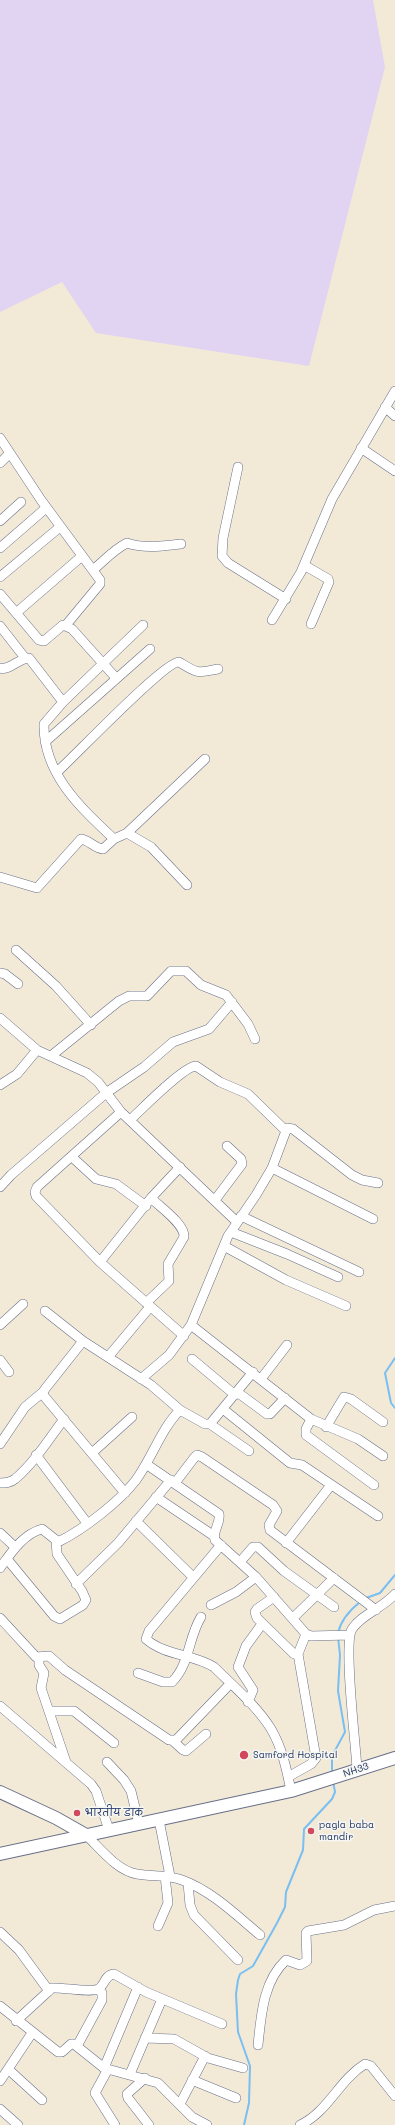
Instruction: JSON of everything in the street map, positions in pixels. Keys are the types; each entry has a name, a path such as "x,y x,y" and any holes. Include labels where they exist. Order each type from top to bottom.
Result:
{"main road":[{"name":"NH33","path":"0,1854 291,1791 395,1758"},
{"path":"0,1792 56,1818 86,1835"}],"street":[{"path":"272,620 286,599 304,565 332,499 395,391"},
{"path":"385,407 395,416"},
{"path":"0,438 46,508 93,570 100,584 66,625 44,641 35,636 0,594"},
{"path":"361,448 395,471"},
{"path":"0,463 10,453"},
{"path":"238,467 223,538 222,556 228,564 286,599"},
{"path":"0,521 21,502"},
{"path":"0,548 46,508"},
{"path":"0,577 60,527"},
{"path":"93,570 113,549 127,543 140,547 181,544"},
{"path":"16,613 82,556"},
{"path":"304,565 328,579 329,582 311,624"},
{"path":"66,625 72,629 116,678"},
{"path":"111,842 71,797 56,772 45,742 46,720 143,625"},
{"path":"0,626 26,658 31,659 63,702"},
{"path":"45,742 150,649"},
{"path":"0,668 6,668 26,658"},
{"path":"56,772 140,691 171,664 179,662 193,672 199,673 218,669"},
{"path":"0,877 37,888 81,839 103,849 111,842 127,833 205,759"},
{"path":"127,833 151,847 187,885"},
{"path":"16,950 56,986 91,1025"},
{"path":"52,1056 124,998 147,996 151,994 167,974 175,970 189,973 201,984 226,995 248,1024 255,1039"},
{"path":"0,973 5,974 18,984"},
{"path":"0,1186 106,1093 144,1067 173,1042 209,1029 232,1002"},
{"path":"0,1018 37,1050 87,1073 98,1082 121,1112 215,1200 239,1219 359,1272"},
{"path":"0,1085 16,1074 37,1050"},
{"path":"130,1120 164,1088 189,1068 196,1066 220,1082 248,1094 285,1130"},
{"path":"121,1112 37,1187 35,1192 36,1196 100,1262 184,1336"},
{"path":"285,1130 287,1128 293,1129 358,1178 378,1183"},
{"path":"141,1379 169,1355 191,1325 231,1232 272,1168 285,1130"},
{"path":"215,1200 242,1164 241,1159 227,1146"},
{"path":"72,1157 96,1179 116,1184 148,1202 180,1225 184,1233 184,1237 168,1264 169,1281 148,1305 108,1357"},
{"path":"100,1262 148,1202 180,1167"},
{"path":"272,1168 373,1219"},
{"path":"231,1232 287,1254 338,1277"},
{"path":"224,1246 286,1280 346,1306"},
{"path":"0,1325 23,1304"},
{"path":"45,1310 83,1341 141,1379 180,1410 205,1424 210,1424 249,1451"},
{"path":"191,1325 312,1419 326,1427 358,1439 383,1456"},
{"path":"0,1444 26,1407 43,1392 83,1341"},
{"path":"261,1379 287,1345"},
{"path":"192,1359 236,1393 267,1414 270,1414 285,1398"},
{"path":"0,1360 9,1372"},
{"path":"210,1424 253,1372"},
{"path":"43,1392 125,1493"},
{"path":"326,1427 344,1397 351,1399 384,1422"},
{"path":"223,1409 290,1463 302,1465 378,1516"},
{"path":"56,1540 66,1538 125,1493 137,1479 180,1410"},
{"path":"92,1453 132,1417"},
{"path":"0,1483 7,1483 14,1480 64,1419"},
{"path":"312,1419 306,1429 306,1435 374,1484"},
{"path":"36,1455 87,1523"},
{"path":"76,1584 118,1543 156,1497 197,1456 202,1457 275,1507 277,1513 269,1528 286,1543 376,1610"},
{"path":"146,1464 173,1481 219,1514 220,1519 214,1536"},
{"path":"286,1543 331,1484"},
{"path":"156,1497 214,1536 221,1545 256,1577 306,1634 311,1636 334,1634 347,1635"},
{"path":"136,1521 193,1577"},
{"path":"0,1568 15,1548 33,1531 42,1529 56,1540 57,1554 85,1596 85,1603 64,1617 56,1618 7,1559"},
{"path":"0,1533 15,1548"},
{"path":"221,1545 193,1577 146,1636 149,1642 170,1652 187,1658 206,1662 248,1702 271,1730 288,1777 291,1791"},
{"path":"240,1562 250,1549 253,1547 258,1547 284,1571 334,1607"},
{"path":"211,1605 236,1592 256,1577"},
{"path":"292,1618 334,1578"},
{"path":"358,1769 347,1635 356,1624 395,1594"},
{"path":"274,1597 255,1612 257,1618 289,1651 294,1654 298,1654"},
{"path":"138,1673 168,1683 174,1680 187,1658 192,1632 201,1617"},
{"path":"0,1618 31,1652 39,1658 44,1675 41,1682 41,1688 66,1762"},
{"path":"248,1702 253,1690 238,1668 246,1646 262,1624"},
{"path":"288,1777 311,1764 316,1758 298,1654 306,1634"},
{"path":"39,1658 47,1655 51,1657 65,1670 164,1738 173,1741 183,1750 186,1751 206,1734"},
{"path":"173,1741 230,1684"},
{"path":"0,1706 84,1776 96,1791 109,1830"},
{"path":"49,1711 74,1711 114,1743"},
{"path":"107,1762 132,1790 139,1824"},
{"path":"158,1926 168,1904 168,1876 159,1820"},
{"path":"86,1835 125,1870 137,1874 168,1876 188,1883 220,1901 260,1935"},
{"path":"188,1883 190,1905 194,1915 238,1960"},
{"path":"258,2045 263,2005 269,1987 286,1960 300,1965 307,1961 306,1933 308,1931 344,1925 374,1910 395,1906"},
{"path":"0,1932 19,1950 48,1991"},
{"path":"98,1989 111,1974 123,1978 162,1999 222,2024"},
{"path":"115,2125 95,2094 138,1987"},
{"path":"16,2021 48,1991 60,1988 98,1989 102,1993 102,2000 77,2046"},
{"path":"130,2074 162,1999"},
{"path":"0,2006 16,2021 58,2052 62,2052 71,2044 77,2046 106,2068 145,2078 163,2085 195,2120 207,2125"},
{"path":"0,2081 32,2033"},
{"path":"145,2038 174,2039 204,2056 243,2068"},
{"path":"180,2104 204,2056"},
{"path":"300,2125 315,2122 348,2078 365,2064 370,2066 395,2095"},
{"path":"8,2069 42,2100"},
{"path":"145,2078 128,2094 128,2098 149,2125"},
{"path":"192,2080 236,2098"},
{"path":"0,2109 18,2125"}],"shaded area":[{"path":"0,0 373,0 385,67 309,366 96,333 62,282 0,312"}],"waterway":[{"path":"395,1358 385,1373 391,1403 395,1408"},
{"path":"366,1598 380,1593 395,1575"},
{"path":"338,1633 341,1623 346,1615 360,1602"},
{"path":"332,1773 332,1756 345,1732 338,1691 340,1655 338,1637"},
{"path":"244,2125 249,2103 250,2066 238,2032 236,1994 238,1980 240,1974 253,1966 285,1907 286,1892 303,1850 304,1829 332,1799 335,1792 333,1781"}],"place":[{"name":"Samford Hospital","path":"244,1755"},
{"name":"भारतीय डाक","path":"77,1813"},
{"name":"pagla baba mandir","path":"311,1831"}]}
